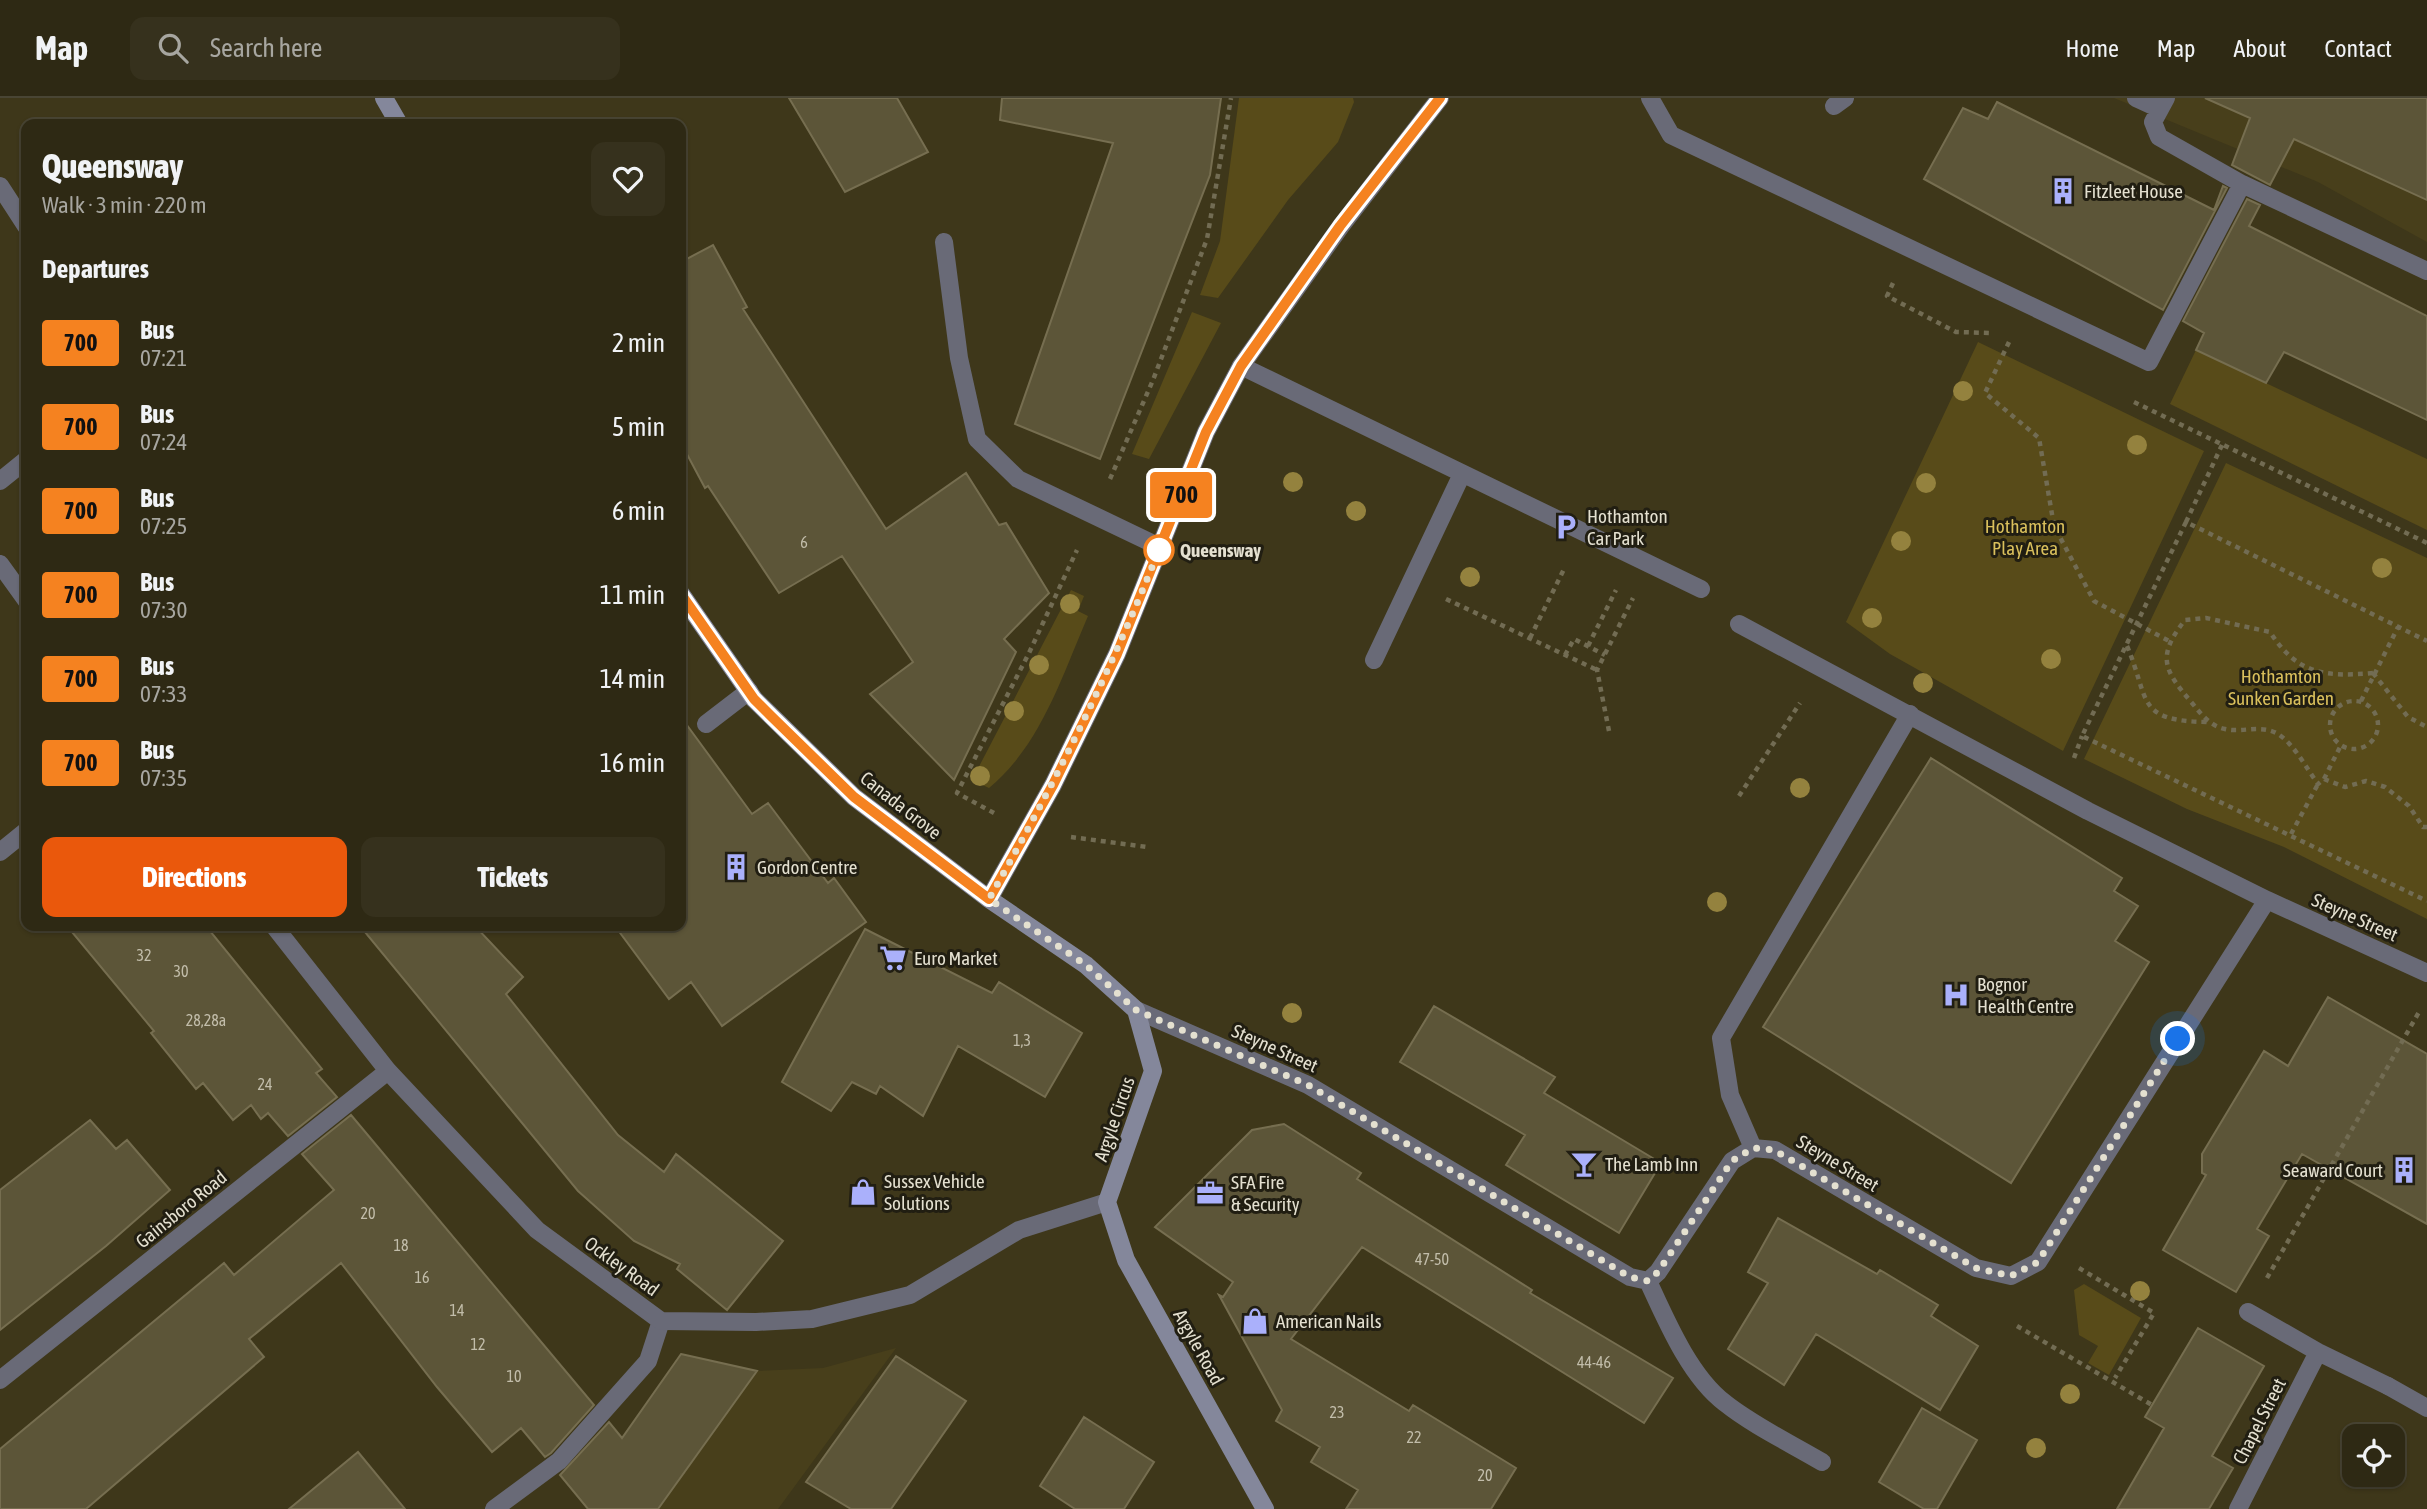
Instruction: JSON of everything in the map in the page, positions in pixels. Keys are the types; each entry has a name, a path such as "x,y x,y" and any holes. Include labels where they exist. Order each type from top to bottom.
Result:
{"main road":[{"path":"384,98 396,119"},
{"name":"Canada Grove","path":"686,601 749,691 854,797 989,899 1086,965 1136,1010"},
{"name":"Argyle Circus","path":"1107,1202 1153,1071 1136,1010"},
{"name":"Argyle Road","path":"1107,1202 1126,1260 1265,1509"}],"street":[{"path":"989,899 1053,785 1117,654 1206,432 1241,366 1340,226 1440,98"},
{"path":"1650,98 1671,135 2149,362 2242,184"},
{"path":"2136,98 2163,103 2153,122 2159,137 2242,184 2427,271"},
{"path":"0,186 21,218"},
{"path":"944,242 959,358 977,439 1018,479 1160,547"},
{"path":"1241,366 1701,589"},
{"path":"0,481 21,464"},
{"path":"1374,660 1462,474"},
{"path":"0,564 21,593"},
{"name":"Steyne Street","path":"1740,624 2088,811 2267,900 2427,972"},
{"path":"706,724 749,691"},
{"path":"1822,1462 1724,1403 1691,1363 1672,1334 1648,1281 1658,1272 1732,1161 1753,1148 1730,1095 1721,1038 1910,714"},
{"path":"0,852 21,835"},
{"name":"Steyne Street","path":"1753,1148 1774,1150 1976,1268 2011,1276 2038,1262 2267,900"},
{"name":"Ockley Road","path":"278,931 388,1071 537,1230 661,1321 756,1322 812,1319 910,1296 1018,1230 1107,1202"},
{"name":"Steyne Street","path":"1136,1010 1308,1085 1630,1277 1648,1281"},
{"name":"Gainsboro Road","path":"0,1380 388,1071"},
{"path":"2248,1312 2318,1352 2427,1408"},
{"path":"494,1509 559,1461 648,1361 661,1321"},
{"name":"Chapel Street","path":"2238,1509 2318,1352"}],"path":[{"path":"957,793 1029,653 1094,515 1153,380 1207,239 1231,98"},
{"path":"1898,274 1887,296 1956,332 1991,333"},
{"path":"2009,342 1985,393 2039,438 2054,526 2094,601 2169,641"},
{"path":"2427,543 2222,444 2082,736 2427,901"},
{"path":"2186,522 2427,641"},
{"path":"1530,638 1582,531"},
{"path":"1588,646 1633,556"},
{"path":"1609,731 1597,670 1649,564"},
{"path":"1433,593 1597,670"},
{"path":"2208,722 2171,678 2167,660 2169,641 2185,620 2206,618 2270,632 2288,655 2316,672 2335,676 2373,673"},
{"path":"2361,701 2398,628"},
{"path":"1565,655 1573,639 1605,655"},
{"path":"2127,645 2136,666 2138,687 2158,715 2178,721 2208,722 2225,729 2260,729 2277,733 2292,747 2318,784"},
{"path":"1739,796 1823,668"},
{"path":"2373,673 2408,717 2427,727"},
{"path":"2361,701 2373,710 2378,726 2375,734 2364,746 2356,748 2341,745 2332,734 2330,718 2345,702 2361,701"},
{"path":"2291,834 2341,745"},
{"path":"2324,779 2345,787 2366,781 2385,787 2409,806 2423,827 2427,827"},
{"path":"1088,839 1147,847"},
{"path":"2248,1312 2420,1010"},
{"path":"2046,1248 2154,1313 2115,1378"},
{"path":"2017,1326 2152,1405"}],"shaded area":[{"path":"2114,98 2427,98 2427,242 2318,182"},
{"path":"896,1348 778,1509 658,1509 757,1371 823,1368"}],"green space":[{"path":"1239,98 1353,98 1354,102 1338,142 1288,200 1218,298 1200,295 1220,241"},
{"path":"1192,312 1221,323 1149,459 1132,454"},
{"name":"Hothamton Play Area","path":"1978,342 2204,451 2063,751 1890,654 1846,622"},
{"path":"2196,350 2427,459 2427,530 2170,404"},
{"name":"Hothamton Sunken Garden","path":"2226,463 2427,558 2427,919 2284,847 2187,809 2084,759"},
{"path":"1071,590 1084,596 1078,611 1088,616 1036,731 1007,771 989,788 972,780"},
{"path":"2084,1284 2141,1318 2109,1375 2088,1363 2098,1346 2079,1335 2074,1290"}],"building":[{"path":"789,98 897,98 928,152 845,192"},
{"path":"1002,98 1221,98 1210,175 1100,459 1015,424 1113,143 1000,120"},
{"path":"2205,98 2427,98 2427,200 2294,139 2270,185 2232,165 2250,118"},
{"name":"Fitzleet House","path":"1997,102 2214,210 2223,186 2227,188 2163,310 1924,179 1963,108 1988,119"},
{"path":"2247,199 2260,205 2249,226 2427,316 2427,420 2284,352 2266,383 2196,350 2204,333 2183,321"},
{"path":"713,245 747,307 743,309 886,529 966,473 999,525 1006,523 1049,593 1004,639 1016,652 954,780 870,694 913,662 842,556 779,593 708,486 705,488 686,452 686,259"},
{"name":"Gordon Centre","path":"686,724 752,814 768,803 828,883 834,878 866,922 722,1026 691,982 669,999 619,931 686,931"},
{"name":"Bognor Health Centre","path":"1931,758 2122,878 2114,891 2138,906 2115,941 2149,962 2011,1183 1763,1027"},
{"path":"865,929 992,993 999,982 1082,1033 1045,1097 958,1046 923,1116 880,1086 876,1094 852,1082 831,1111 782,1082"},
{"path":"71,931 210,931 322,1069 316,1073 337,1097 288,1136 268,1113 261,1119 251,1105 233,1120 203,1083 196,1089 151,1033 154,1031"},
{"path":"364,931 480,931 523,977 506,994 618,1135 664,1172 676,1154 783,1241 727,1310 677,1269 680,1264 634,1241 578,1191"},
{"path":"2328,997 2427,1054 2427,1224 2302,1154 2257,1229 2269,1236 2236,1292 2163,1250 2206,1175 2202,1173 2202,1154 2264,1051 2288,1066"},
{"path":"1434,1006 1555,1077 1544,1093 1661,1163 1619,1233 1506,1165 1525,1135 1400,1062"},
{"path":"351,1115 594,1405 545,1457 521,1428 492,1452 437,1387 341,1263 249,1339 264,1357 86,1509 0,1509 0,1449 224,1263 234,1275 334,1190 302,1154"},
{"path":"90,1120 116,1149 127,1140 170,1190 106,1246 0,1330 0,1190"},
{"path":"1284,1124 1361,1173 1357,1179 1532,1290 1530,1293 1673,1378 1644,1423 1362,1247 1291,1339 1409,1411 1413,1405 1516,1468 1491,1509 1346,1509 1358,1490 1311,1462 1320,1447 1276,1421 1282,1410 1219,1295 1223,1297 1233,1282 1155,1227 1252,1130"},
{"path":"1778,1218 1877,1274 1880,1270 1938,1305 1931,1316 1978,1346 1940,1410 1816,1334 1784,1385 1728,1349 1768,1283 1748,1272"},
{"path":"2198,1328 2264,1366 2212,1456 2233,1468 2209,1509 2117,1509 2164,1428 2145,1417"},
{"path":"681,1354 757,1371 658,1509 588,1509 560,1475 609,1422 622,1438"},
{"path":"896,1356 966,1401 891,1509 851,1509 806,1482"},
{"path":"1922,1408 1977,1440 1937,1509 1924,1509 1879,1482"},
{"path":"1084,1417 1154,1462 1124,1509 1075,1509 1040,1486"},
{"path":"358,1452 405,1509 289,1509"}],"bus line":[{"name":"700","path":"686,601 754,699 771,716 854,797 989,899 1053,785 1117,654 1206,432 1241,366 1340,226 1440,98"}],"place":[{"name":"Fitzleet House","path":"2063,191"},
{"name":"Hothamton Car Park","path":"1566,527"},
{"name":"Queensway","path":"1159,550"},
{"name":"Gordon Centre","path":"736,867"},
{"name":"Euro Market","path":"893,958"},
{"name":"Bognor Health Centre","path":"1956,995"},
{"name":"The Lamb Inn","path":"1584,1164"},
{"name":"Seaward Court","path":"2404,1170"},
{"name":"Sussex Vehicle Solutions","path":"863,1192"},
{"name":"SFA Fire & Security","path":"1210,1193"},
{"name":"American Nails","path":"1255,1321"}],"route":[{"path":"1159,550 1160,547 1117,654 1053,785 989,899 1086,965 1136,1010 1308,1085 1630,1277 1648,1281 1658,1272 1732,1161 1753,1148 1774,1150 1976,1268 2011,1276 2038,1262 2178,1039"}]}
